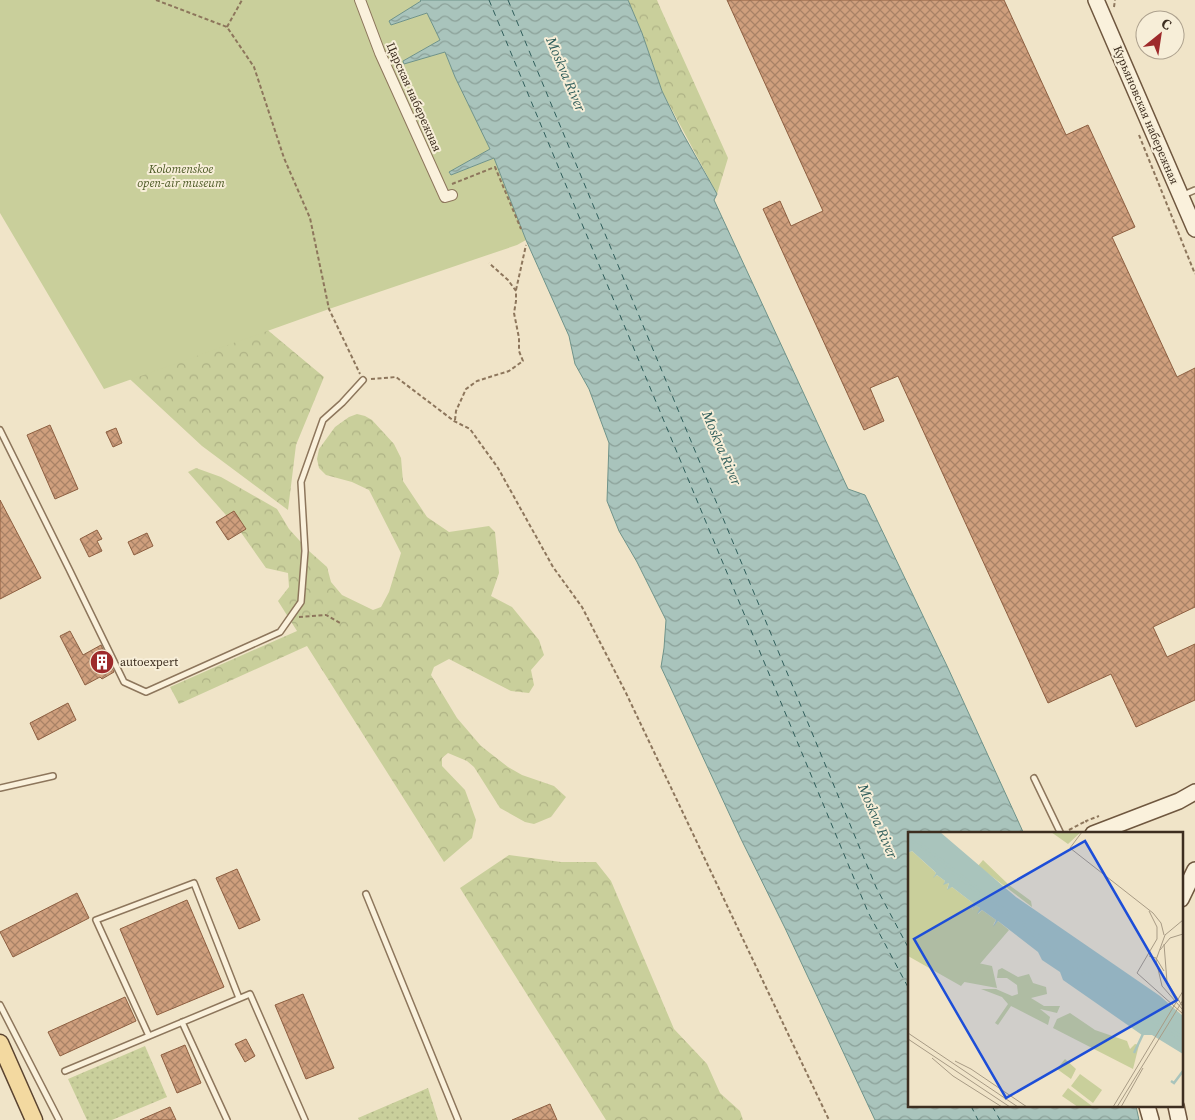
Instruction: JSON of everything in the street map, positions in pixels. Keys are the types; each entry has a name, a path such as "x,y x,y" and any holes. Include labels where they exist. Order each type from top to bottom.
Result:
{"main road":[{"path":"2,1046 34,1120"}],"street":[{"name":"Царская набережная","path":"360,0 380,53 445,197 450,191"},
{"name":"Курьяновская набережная","path":"1096,0 1188,193 1195,229"},
{"path":"1090,827 1169,805 1195,792"},
{"path":"1169,805 1179,804 1195,808"},
{"path":"1182,898 1193,874"}],"lane":[{"path":"0,429 124,682 146,692 280,632 291,618 302,602 305,551 301,482 323,420 363,380"},
{"path":"0,788 53,776"},
{"path":"1034,778 1061,832"},
{"path":"148,1036 96,920 194,883 240,998"},
{"path":"366,894 458,1120"},
{"path":"65,1071 250,994 305,1120"},
{"path":"0,1006 59,1120"},
{"path":"182,1022 227,1120"}],"path":[{"path":"156,0 227,27 254,67 284,158 310,218 329,309 363,380 396,377 454,421 470,429 498,468 553,567 582,607 626,693 829,1120"},
{"path":"227,27 242,0"},
{"path":"450,191 495,167 521,230"},
{"path":"1174,220 1195,274"},
{"path":"454,421 456,411 466,389 477,381 508,371 523,361 519,351 514,314 516,291 526,246"},
{"path":"489,263 508,280 516,291"},
{"path":"291,618 326,615 342,624"},
{"path":"1070,832 1090,827"}],"green space":[{"path":"0,0 258,322 324,377 296,445 288,510 202,446 106,357"},
{"name":"Kolomenskoe open-air museum","path":"0,0 420,0 391,25 427,13 440,40 403,61 404,63 445,52 490,149 449,173 451,175 494,158 526,240 517,245 104,389 0,213"},
{"path":"628,0 657,0 728,158 717,194 662,91 642,33"},
{"path":"357,414 372,420 394,444 401,458 403,481 427,517 449,532 489,526 495,532 499,573 491,596 512,607 539,640 544,655 531,670 534,685 529,693 511,691 449,659 434,667 431,675 457,718 481,746 508,767 522,775 554,786 566,797 551,817 534,824 525,822 500,808 474,767 467,761 448,753 442,758 442,766 465,790 476,820 472,838 444,862 307,646 179,704 170,687 297,631 278,601 289,587 288,573 266,568 240,531 188,472 196,468 221,477 277,509 289,529 327,567 331,582 342,595 373,610 381,607 389,592 401,553 369,490 352,482 326,475 319,468 317,459 319,449 335,427"},
{"path":"509,855 561,862 596,862 611,881 674,1029 707,1064 720,1093 740,1111 743,1120 606,1120 460,888"},
{"path":"145,1046 167,1097 112,1120 87,1120 68,1079"},
{"path":"428,1088 438,1120 359,1120 358,1118"}],"water":[{"name":"Moskva River","path":"628,0 642,33 662,91 682,132 717,194 714,200 848,489 865,495 948,668 1023,832 908,832 908,1108 1136,1108 1139,1120 875,1120 661,667 666,620 619,531 607,501 609,443 589,389 575,364 569,336 526,240 494,158 451,175 449,172 490,149 445,52 404,64 403,61 440,40 427,13 391,25 389,21 421,1"}],"building":[{"path":"727,0 1004,0 1066,135 1088,125 1135,227 1112,237 1177,377 1195,368 1195,607 1153,627 1167,657 1195,644 1195,700 1136,727 1111,674 1048,703 898,376 870,388 884,421 864,430 763,209 780,201 791,226 823,211"},
{"path":"50,425 78,489 55,499 27,435"},
{"path":"116,428 122,443 113,447 106,432"},
{"path":"0,500 41,578 0,599"},
{"path":"234,511 246,529 228,540 216,522"},
{"path":"97,530 102,539 97,541 102,551 89,557 80,539"},
{"path":"147,533 153,546 134,555 128,542"},
{"path":"70,631 83,655 101,645 114,672 85,685 60,636"},
{"path":"68,703 76,720 38,740 30,723"},
{"path":"237,869 260,920 239,929 216,878"},
{"path":"77,893 89,918 13,957 0,932"},
{"path":"187,900 224,987 157,1015 120,929"},
{"path":"303,994 334,1068 306,1079 275,1005"},
{"path":"125,997 136,1021 60,1056 48,1032"},
{"path":"246,1039 255,1056 245,1062 235,1044"},
{"path":"185,1045 201,1083 177,1093 161,1055"},
{"path":"550,1104 557,1120 512,1120"},
{"path":"170,1107 176,1120 140,1120"}],"ferry route":[{"path":"489,0 868,912 908,987"},
{"path":"508,0 876,887 908,947"},
{"path":"972,1108 978,1120"},
{"path":"993,1108 1000,1120"}],"place":[{"name":"autoexpert","path":"102,662"}]}
